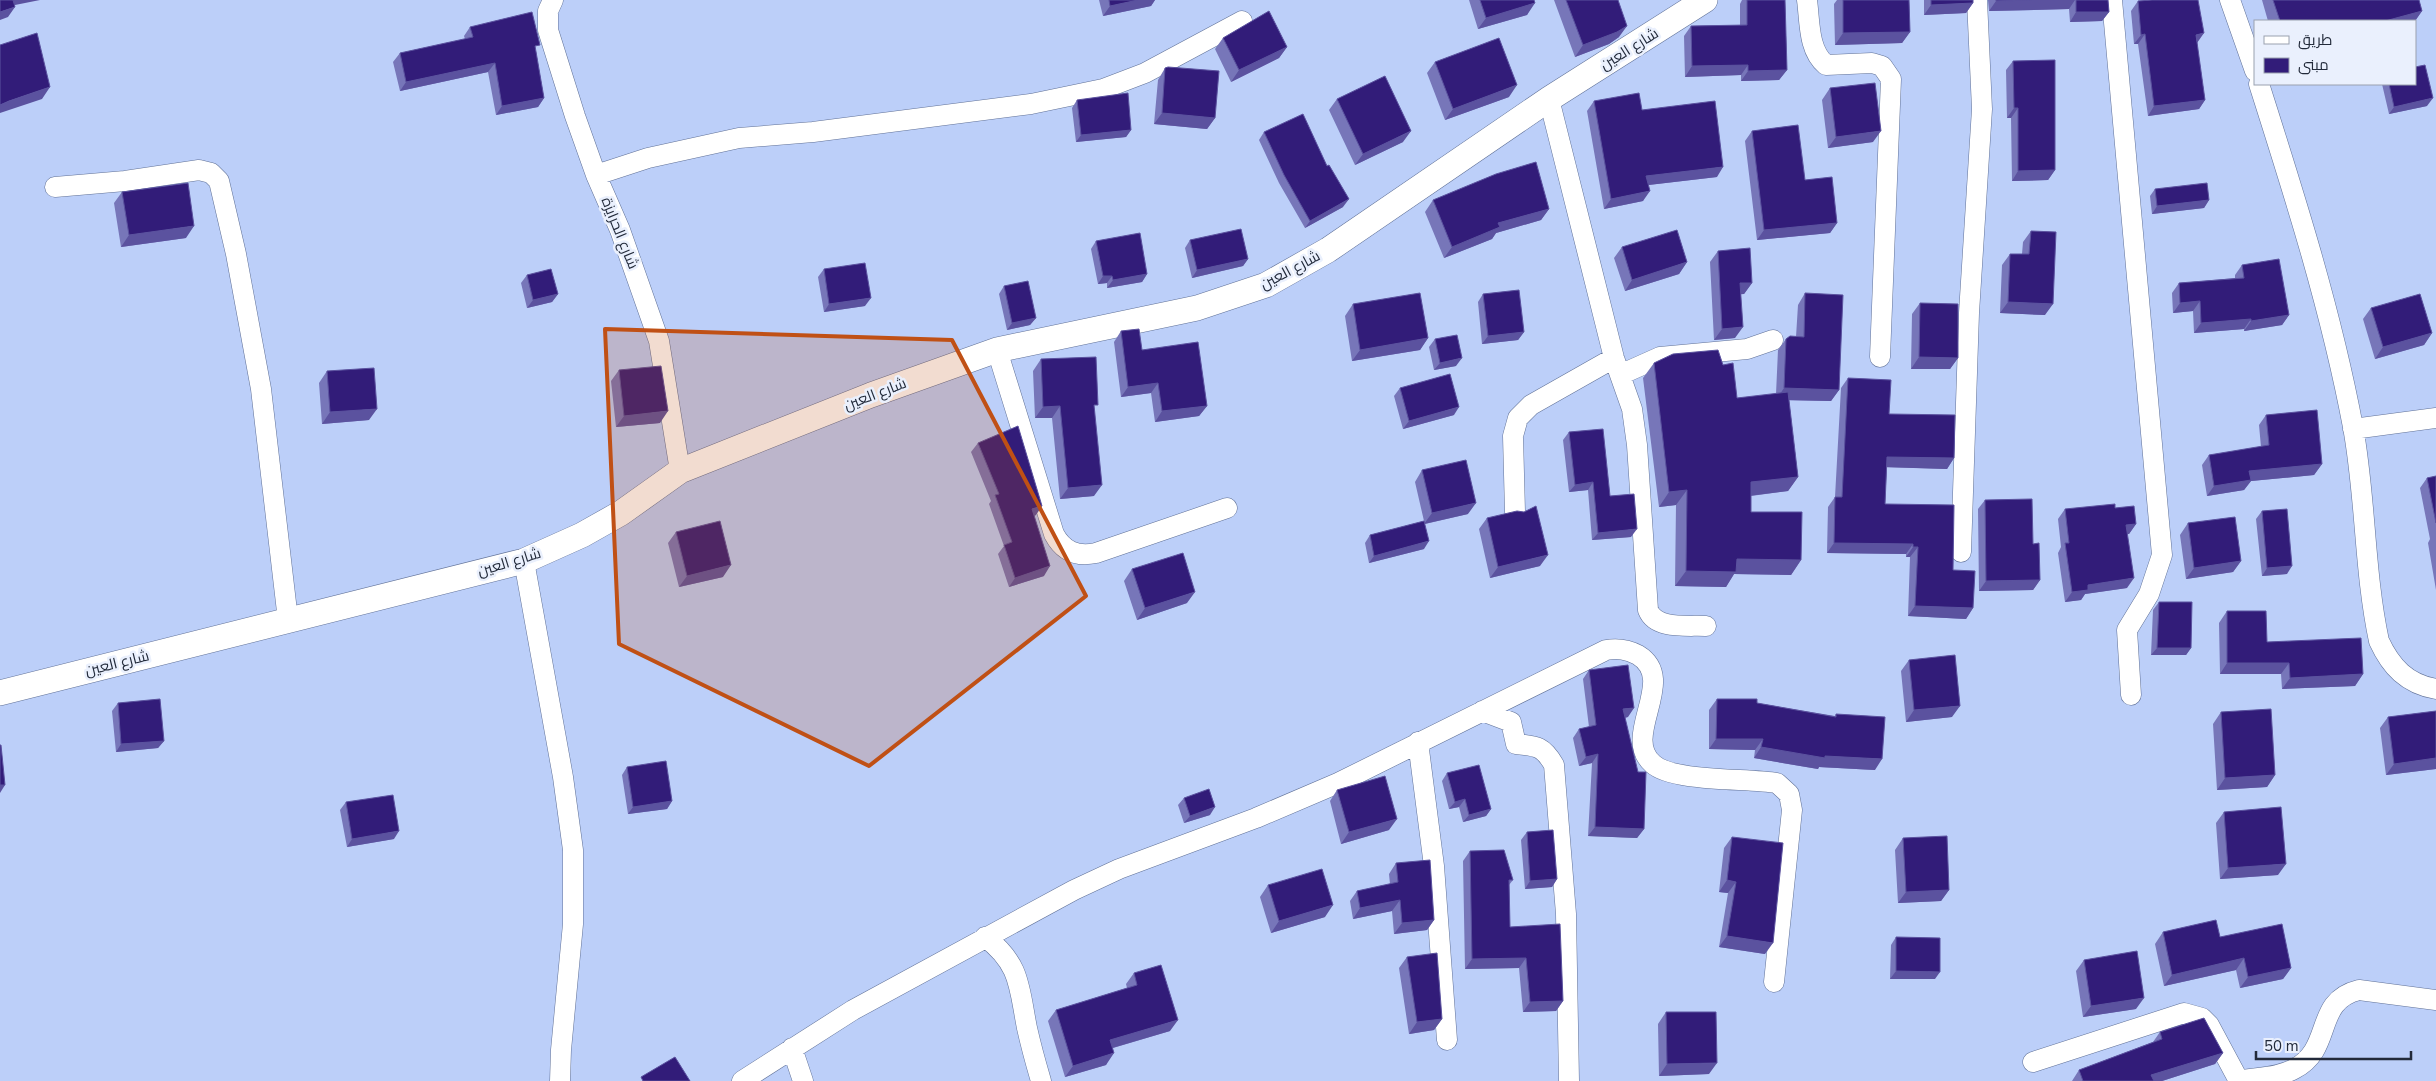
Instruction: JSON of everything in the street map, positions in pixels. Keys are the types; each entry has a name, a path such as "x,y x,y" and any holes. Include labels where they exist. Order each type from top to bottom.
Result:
{"street":[{"name":"شارع الحرايزة","path":"553,0 548,11 548,30 596,175 620,230 659,341 680,471"},
{"name":"شارع العين","path":"0,693 524,561 582,535 621,513 680,471 871,395 997,350 1197,308 1266,285 1328,250 1548,99 1705,0"},
{"path":"1807,0 1811,35 1819,59 1826,65 1872,64 1882,66 1891,79 1880,357"},
{"path":"1961,552 1969,313 1982,109 1977,0"},
{"path":"2112,0 2162,555 2149,594 2127,630 2131,695"},
{"path":"2230,0 2254,68"},
{"path":"596,175 648,158 739,138 813,132 1031,104 1103,89 1145,73 1242,21"},
{"path":"2259,85 2330,318 2353,429 2379,641 2386,656 2408,680 2423,687 2436,689"},
{"path":"1548,99 1635,427 1648,610 1650,616 1662,624 1706,626"},
{"path":"55,188 125,181 199,170 211,173 219,181 238,263 261,389 288,620"},
{"path":"1515,512 1513,436 1518,418 1531,405 1618,366 1660,357 1746,350 1773,340"},
{"path":"997,350 1054,534 1064,548 1079,554 1096,553 1227,508"},
{"path":"2353,429 2436,418"},
{"path":"524,561 566,796 573,850 574,924 561,1050 560,1081"},
{"path":"742,1081 853,1010 1029,912 1096,879 1297,801 1338,783 1606,650 1618,648 1631,651 1642,657 1650,667 1653,679 1642,738 1646,755 1651,763 1667,773 1769,782 1784,788 1792,802 1774,982"},
{"path":"1482,711 1511,722 1516,744 1538,746 1548,754 1554,765 1566,914 1569,1081"},
{"path":"1418,742 1433,856 1447,1040"},
{"path":"985,937 1009,959 1016,972 1041,1081"},
{"path":"2032,1062 2184,1014 2202,1018 2209,1025 2238,1081 2280,1074 2294,1069 2307,1061 2323,1036 2329,1010 2336,1000 2347,993 2365,990 2436,1000"},
{"path":"792,1048 803,1081"}],"highlighted area":[{"path":"605,329 952,340 1086,596 869,766 619,644"}],"building":[{"path":"0,0 13,0 15,7 0,12"},
{"path":"1109,0 1138,0 1110,6"},
{"path":"1480,0 1534,0 1535,3 1486,18"},
{"path":"1566,0 1618,0 1627,26 1617,32 1583,45"},
{"path":"1747,0 1785,0 1787,70 1748,71 1748,65 1692,66 1691,26 1747,25"},
{"path":"1843,0 1909,0 1910,32 1843,33"},
{"path":"1931,0 1973,0 1973,3 1931,5"},
{"path":"1996,0 2032,0 1996,1"},
{"path":"2076,0 2108,0 2109,12 2076,12"},
{"path":"2198,0 2204,33 2196,35 2205,100 2154,106 2145,34 2141,35 2138,1"},
{"path":"2273,0 2419,0 2422,11 2389,20 2280,20"},
{"path":"1269,11 1287,47 1239,70 1223,38"},
{"path":"532,12 540,45 535,46 544,98 502,106 495,63 406,82 400,53 473,37 470,27"},
{"path":"37,33 50,87 0,105 0,45"},
{"path":"1499,38 1517,85 1453,109 1435,62"},
{"path":"2055,60 2055,170 2018,171 2018,108 2014,108 2013,61"},
{"path":"2425,65 2433,98 2394,107 2389,85 2416,85 2416,67"},
{"path":"1165,68 1219,71 1215,118 1162,113"},
{"path":"1385,76 1411,131 1363,154 1337,99"},
{"path":"1875,83 1881,131 1836,137 1830,88"},
{"path":"1128,93 1131,130 1081,135 1077,100"},
{"path":"1639,93 1642,110 1715,101 1723,167 1646,176 1650,191 1611,199 1594,101"},
{"path":"1303,114 1327,166 1329,165 1349,199 1310,221 1284,175 1264,132"},
{"path":"1798,125 1805,180 1832,177 1837,223 1764,230 1752,131"},
{"path":"1536,162 1549,209 1498,223 1500,227 1452,247 1433,200 1496,174"},
{"path":"188,183 194,226 129,235 122,192"},
{"path":"2207,183 2209,200 2157,206 2155,189"},
{"path":"1241,229 1248,259 1197,270 1190,240"},
{"path":"1677,230 1687,262 1632,280 1622,247"},
{"path":"2031,231 2056,232 2053,304 2008,302 2010,254 2029,254"},
{"path":"1140,233 1147,274 1113,280 1112,276 1103,276 1096,241"},
{"path":"1750,248 1752,283 1740,283 1743,327 1722,329 1718,251"},
{"path":"2279,259 2289,315 2251,321 2251,319 2201,323 2200,301 2180,303 2179,283 2244,278 2242,265"},
{"path":"865,263 871,298 829,304 824,269"},
{"path":"551,269 558,294 533,300 527,275"},
{"path":"1028,281 1036,318 1012,323 1004,286"},
{"path":"1519,290 1524,332 1488,336 1483,294"},
{"path":"1420,293 1428,338 1360,350 1353,304"},
{"path":"1805,293 1843,295 1839,390 1784,388 1786,339 1790,336 1804,337"},
{"path":"2420,294 2432,333 2383,347 2371,308"},
{"path":"1920,303 1958,304 1958,358 1919,357"},
{"path":"1139,329 1142,350 1198,342 1207,406 1162,411 1158,383 1128,387 1121,331"},
{"path":"1457,335 1462,358 1440,363 1435,339"},
{"path":"1718,350 1723,365 1733,363 1737,398 1788,392 1798,477 1751,482 1751,512 1802,512 1801,560 1737,559 1736,572 1686,571 1687,490 1669,492 1654,363 1673,354"},
{"path":"1096,357 1098,405 1094,405 1102,485 1068,488 1060,406 1043,407 1041,359"},
{"path":"661,366 668,411 624,416 619,370"},
{"path":"374,368 377,409 330,412 327,371"},
{"path":"1450,374 1459,407 1409,421 1400,388"},
{"path":"1848,378 1891,380 1889,414 1955,415 1954,458 1887,457 1885,504 1954,505 1953,570 1975,571 1973,608 1915,606 1918,547 1913,547 1913,544 1834,543 1835,497 1842,497"},
{"path":"2317,410 2322,464 2249,471 2251,480 2214,486 2209,455 2269,445 2266,415"},
{"path":"1018,426 1042,506 1032,509 1050,566 1015,578 1004,545 1012,542 995,495 999,494 978,443"},
{"path":"1603,429 1610,496 1634,494 1637,529 1598,533 1593,482 1575,485 1569,432"},
{"path":"1466,460 1476,503 1432,513 1422,470"},
{"path":"2436,476 2436,523 2427,478"},
{"path":"2032,499 2033,544 2039,543 2040,580 1986,581 1985,500"},
{"path":"2115,504 2115,508 2134,506 2136,524 2126,525 2134,578 2088,585 2088,590 2072,592 2065,543 2069,543 2065,509"},
{"path":"1536,506 1548,555 1498,567 1487,518 1517,511 1524,512"},
{"path":"2287,509 2292,566 2267,568 2262,511"},
{"path":"2235,517 2241,561 2194,568 2188,523"},
{"path":"720,521 731,565 687,576 676,532"},
{"path":"1424,521 1429,541 1374,556 1370,535"},
{"path":"1183,553 1195,592 1145,608 1132,569"},
{"path":"2159,602 2192,602 2191,648 2157,648"},
{"path":"2227,611 2266,611 2267,642 2361,638 2363,674 2290,678 2289,663 2227,663"},
{"path":"1955,655 1960,706 1914,710 1909,660"},
{"path":"1628,665 1634,708 1623,709 1638,772 1646,772 1644,829 1595,827 1598,754 1586,757 1579,729 1596,725 1589,670"},
{"path":"160,699 164,741 121,744 118,703"},
{"path":"1717,699 1757,699 1757,703 1836,717 1836,714 1885,717 1882,759 1825,756 1825,758 1761,747 1763,739 1716,739"},
{"path":"2271,709 2275,775 2225,778 2221,712"},
{"path":"2436,711 2436,758 2394,764 2388,717"},
{"path":"1,745 5,785 0,785"},
{"path":"666,761 672,801 633,807 627,767"},
{"path":"1479,765 1491,809 1469,815 1465,799 1455,802 1447,773"},
{"path":"1385,776 1397,819 1349,832 1337,790"},
{"path":"1209,789 1215,807 1190,816 1184,798"},
{"path":"393,795 399,831 352,839 346,802"},
{"path":"2281,807 2286,864 2228,868 2224,812"},
{"path":"1553,830 1557,879 1530,881 1527,832"},
{"path":"1947,836 1949,890 1906,892 1903,838"},
{"path":"1732,837 1783,843 1773,943 1727,936 1736,882 1727,880"},
{"path":"1504,850 1513,880 1509,880 1510,927 1560,924 1563,1001 1530,1002 1526,958 1472,959 1470,851"},
{"path":"1430,860 1434,920 1402,923 1400,900 1360,908 1357,891 1398,882 1396,863"},
{"path":"1322,869 1333,905 1279,921 1268,885"},
{"path":"2216,920 2220,937 2282,924 2291,968 2248,977 2244,958 2172,975 2163,932"},
{"path":"1896,937 1940,938 1940,972 1896,971"},
{"path":"2137,951 2144,998 2091,1006 2084,960"},
{"path":"1437,953 1442,1019 1417,1022 1407,957"},
{"path":"1161,965 1178,1020 1110,1040 1114,1053 1073,1066 1056,1010 1137,985 1134,973"},
{"path":"1666,1012 1716,1012 1717,1063 1667,1064"},
{"path":"2204,1018 2223,1053 2151,1075 2154,1081 2083,1081 2079,1070 2162,1039 2160,1032"},
{"path":"675,1057 690,1081 643,1081 641,1077"}]}
